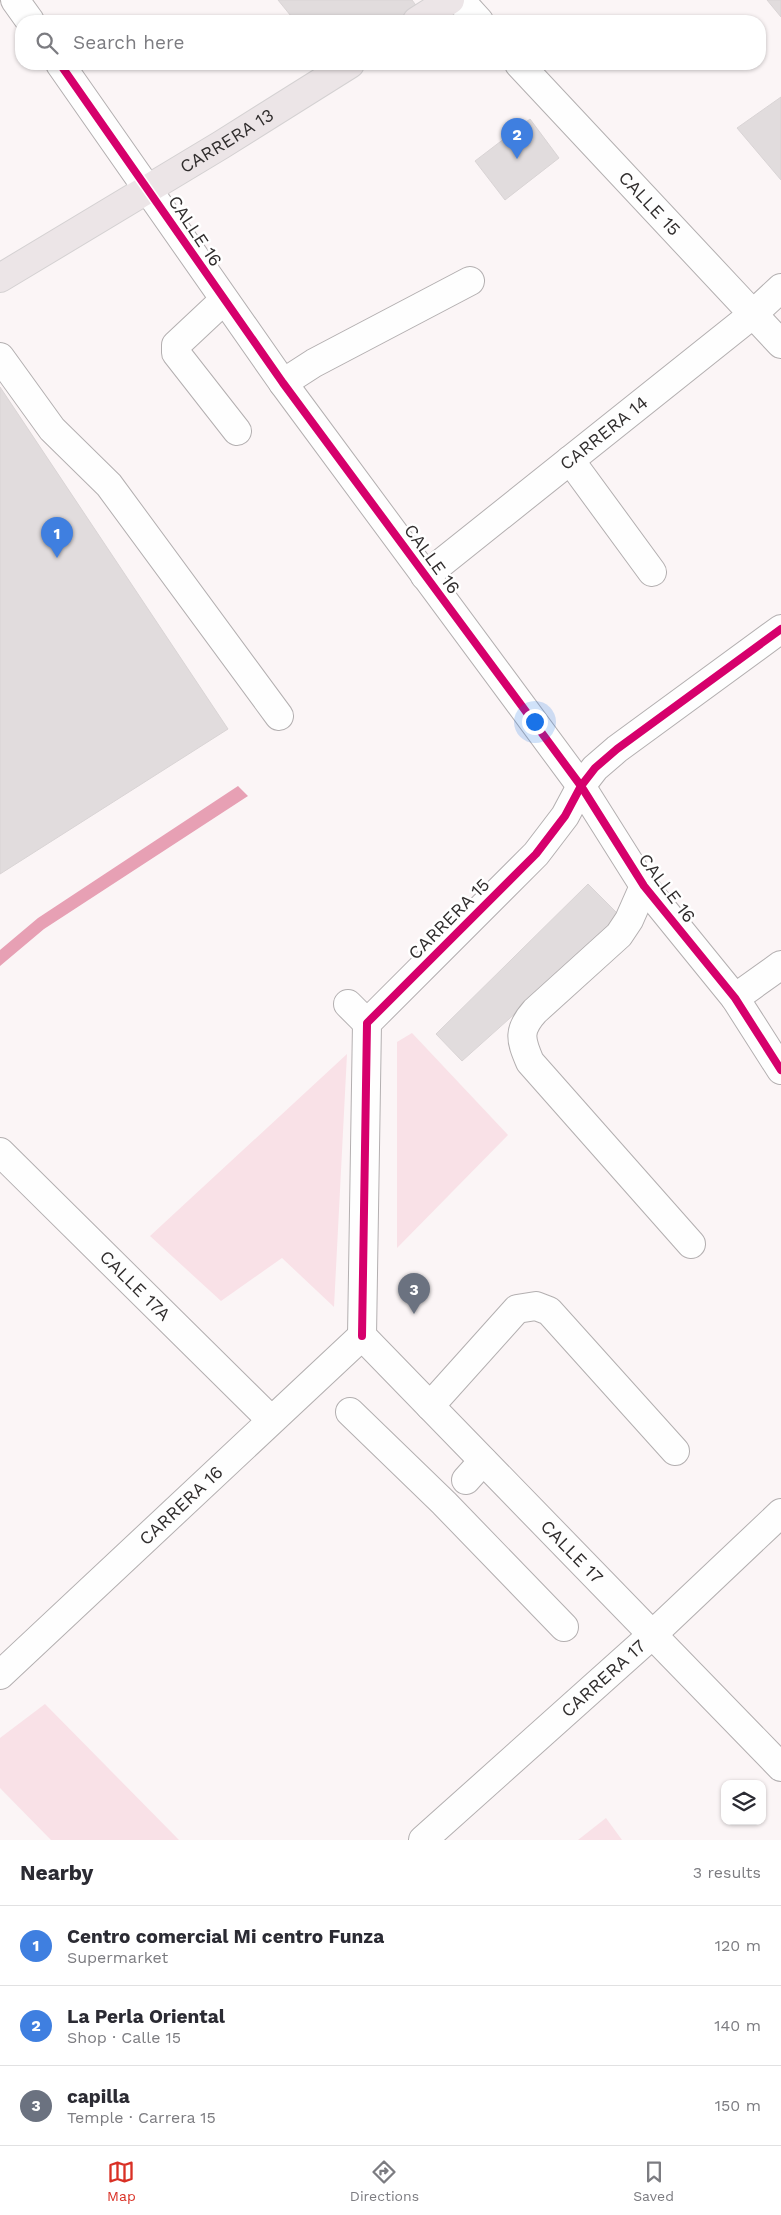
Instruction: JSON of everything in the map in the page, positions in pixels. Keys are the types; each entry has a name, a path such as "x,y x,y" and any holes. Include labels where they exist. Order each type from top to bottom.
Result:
{"main road":[{"path":"426,15 450,0"},
{"name":"CARRERA 13","path":"0,278 340,70"}],"street":[{"path":"15,0 26,15"},
{"path":"460,0 474,15"},
{"name":"CALLE 16","path":"64,70 283,383 581,786 644,886 735,998 781,1070"},
{"name":"CALLE 15","path":"525,70 781,344"},
{"path":"283,383 314,363 470,281"},
{"name":"CARRERA 14","path":"425,576 752,315 781,288"},
{"path":"224,300 176,345 176,353 237,431"},
{"path":"0,356 52,429 109,485 279,716"},
{"path":"570,460 652,572"},
{"name":"CARRERA 15","path":"362,1336 358,1013 536,854 565,816 581,786 595,768 617,749 781,629"},
{"path":"644,886 629,920 619,935 535,1011 524,1024 522,1045 530,1062 691,1244"},
{"path":"735,998 781,964"},
{"name":"CALLE 17A","path":"0,1152 271,1420"},
{"path":"430,1406 517,1309 536,1306 549,1311 675,1451"},
{"name":"CALLE 17","path":"362,1336 430,1406 475,1470 777,1755"},
{"name":"CARRERA 16","path":"0,1675 362,1336"},
{"path":"350,1412 444,1503 564,1627"},
{"name":"CARRERA 17","path":"423,1840 652,1635 781,1513"}],"shaded area":[{"path":"238,786 248,796 44,929 0,966 0,950 38,918"},
{"path":"412,1033 508,1135 397,1248 397,1042"},
{"path":"347,1054 334,1307 282,1258 221,1301 150,1236"},
{"path":"45,1704 179,1840 51,1840 0,1788 0,1738"},
{"path":"606,1818 622,1840 578,1840"}],"building":[{"path":"278,0 412,0 418,8 409,15 290,15"},
{"path":"767,0 781,0 781,17"},
{"path":"781,97 781,180 737,128"},
{"path":"530,119 559,158 505,200 475,161"},
{"path":"0,387 228,729 0,874"},
{"path":"588,884 622,918 462,1061 436,1034"}],"cycle path":[{"path":"64,70 283,383 581,786 644,886 735,998 781,1070"},
{"path":"362,1336 367,1023 536,854 565,816 581,786 595,768 617,749 781,629"}],"place":[{"name":"La Perla Oriental","path":"517,159"},
{"name":"Centro comercial Mi centro Funza","path":"57,558"},
{"name":"capilla","path":"414,1314"}]}
